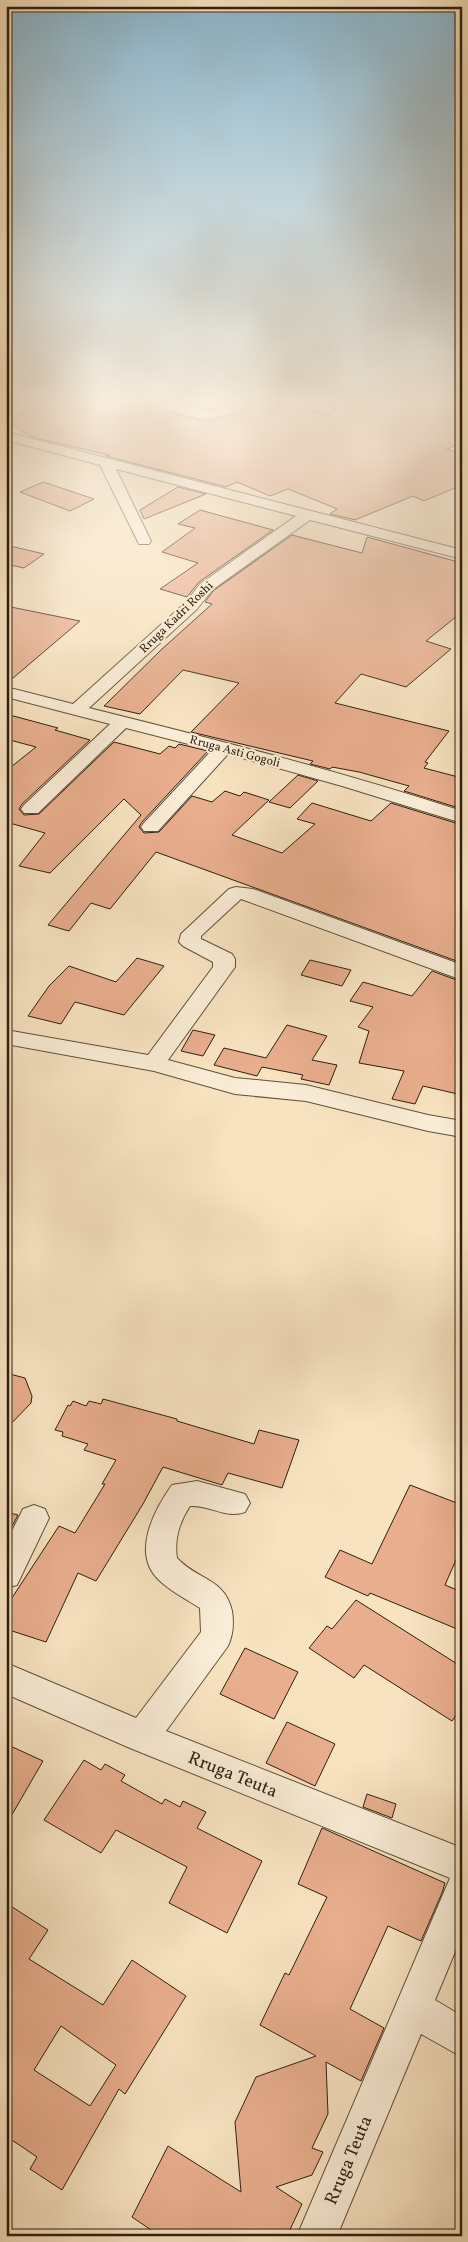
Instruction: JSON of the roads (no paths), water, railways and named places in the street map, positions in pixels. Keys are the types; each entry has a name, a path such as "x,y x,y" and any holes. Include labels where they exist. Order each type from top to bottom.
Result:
{"street":[{"path":"127,506 144,541"},
{"path":"271,506 462,555"},
{"name":"Rruga Kadri Roshi","path":"76,710 191,606 206,587 307,515"},
{"name":"Rruga Asti Gogoli","path":"6,692 224,747 400,796 462,817"},
{"path":"31,810 123,721"},
{"path":"151,827 224,747"},
{"path":"154,1064 224,967 224,959 190,942 191,934 236,892 246,893 462,973"},
{"path":"6,1037 154,1064 213,1081 306,1093 428,1123 462,1129"},
{"path":"142,1737 217,1636 217,1617 214,1601 166,1567 160,1548 173,1506 182,1494 197,1493 235,1503"},
{"path":"6,1575 34,1518"},
{"name":"Rruga Teuta","path":"6,1678 142,1737 462,1866"},
{"name":"Rruga Teuta","path":"316,2236 462,1891"},
{"path":"413,2008 462,2038"}]}
